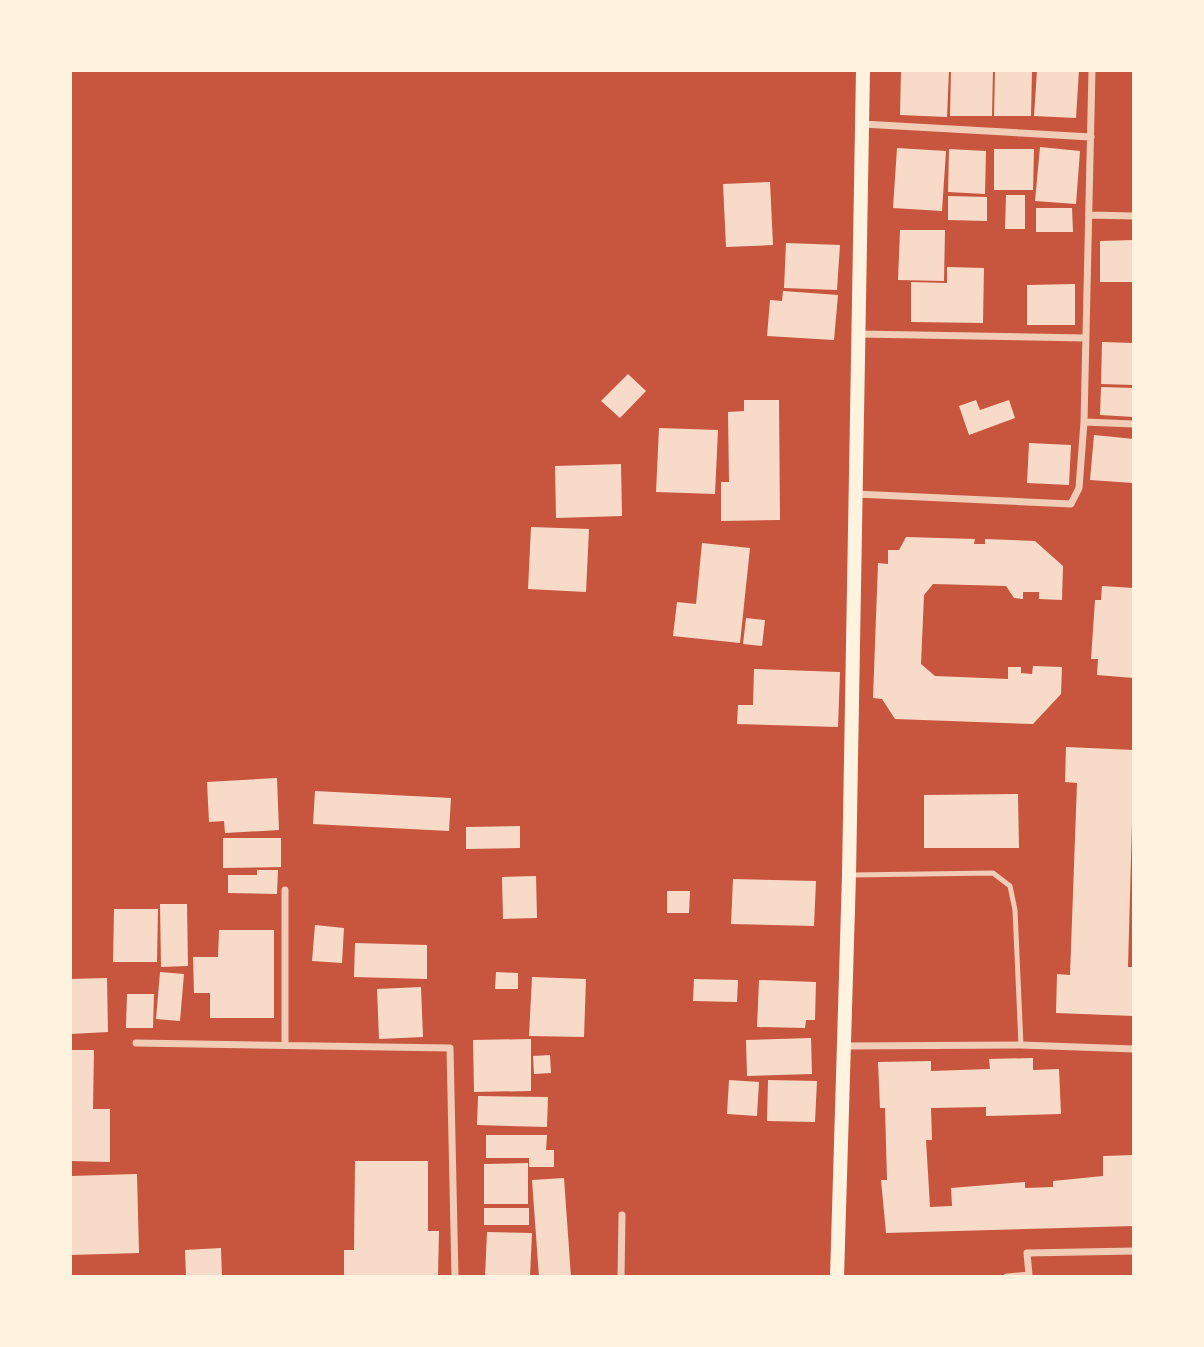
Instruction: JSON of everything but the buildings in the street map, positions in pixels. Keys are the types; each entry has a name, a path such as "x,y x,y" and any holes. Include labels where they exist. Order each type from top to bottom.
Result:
{"main road":[{"path":"837,1277 849,875 863,70"}],"street":[{"path":"856,494 1071,504 1079,488 1084,422 1092,70"},
{"path":"862,124 1091,137"},
{"path":"1089,215 1134,216"},
{"path":"859,334 1086,338"},
{"path":"1084,422 1134,424"},
{"path":"285,890 285,1045"},
{"path":"136,1043 450,1048 455,1277"},
{"path":"845,1046 1021,1045 1134,1049"},
{"path":"621,1277 622,1216"},
{"path":"1007,1277 1029,1276 1027,1253 1134,1251"}],"lane":[{"path":"849,875 993,873 1010,886 1015,910 1021,1045"}]}
